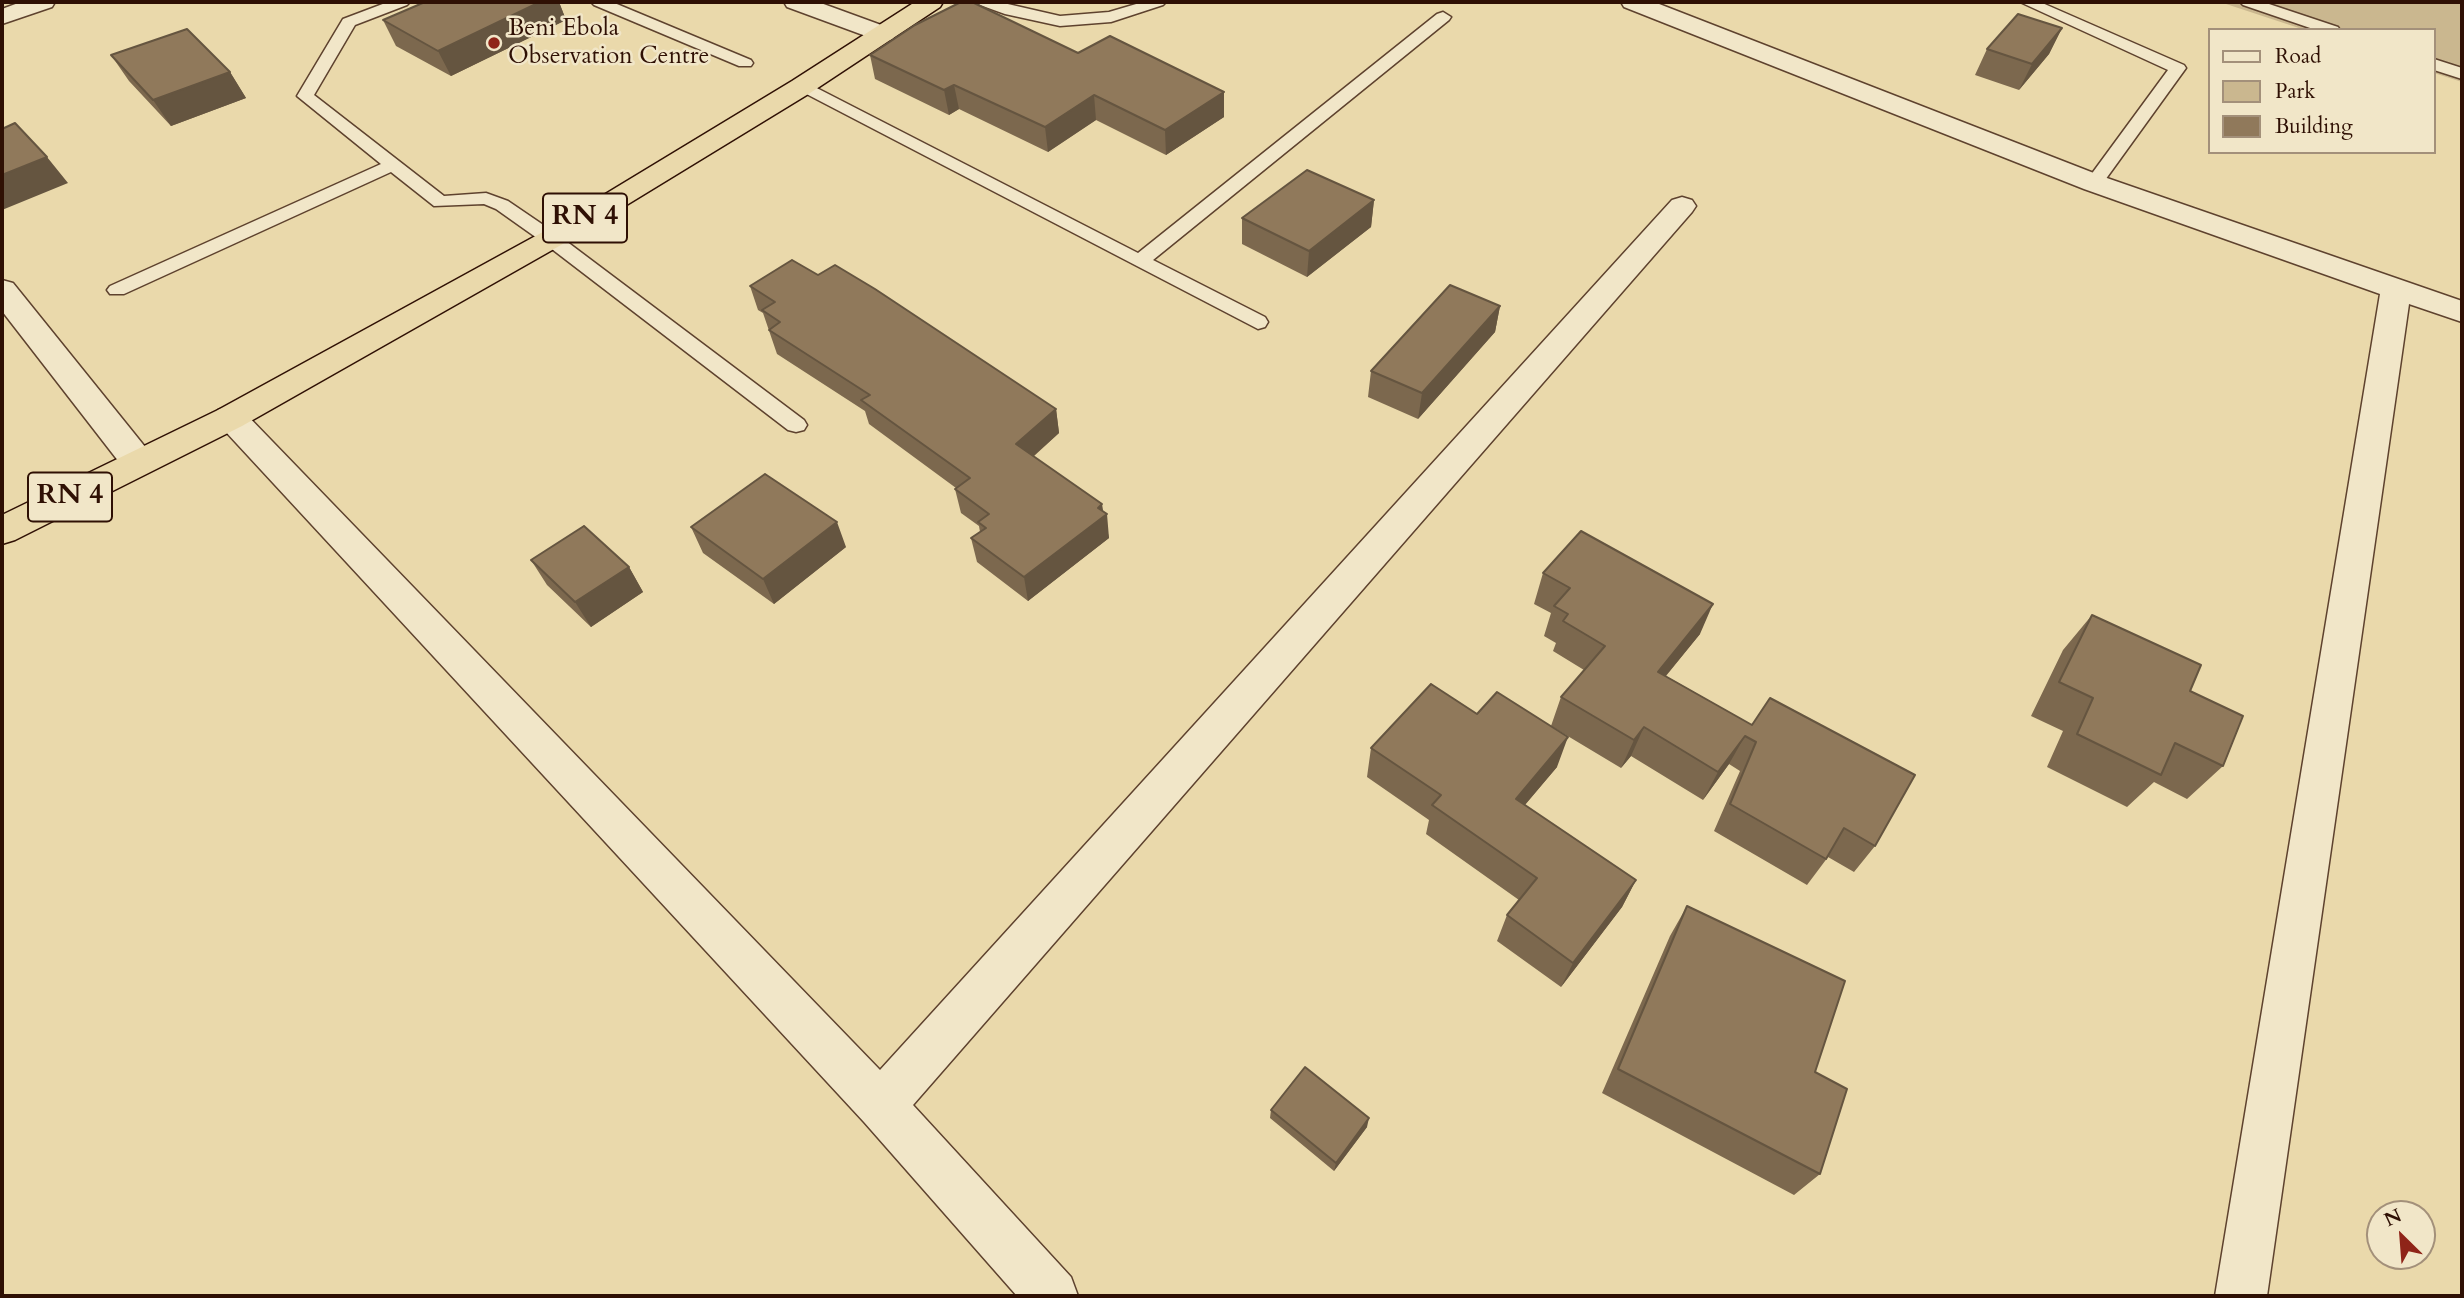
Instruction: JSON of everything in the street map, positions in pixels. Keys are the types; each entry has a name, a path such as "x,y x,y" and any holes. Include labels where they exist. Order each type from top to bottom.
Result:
{"highway":[{"name":"RN 4","path":"2,531 230,418 551,239 801,88 930,2"}],"street":[{"path":"2,17 43,2"},
{"path":"796,2 883,34"},
{"path":"1633,2 2094,183 2462,312"},
{"path":"881,1105 1682,206"},
{"path":"2241,1296 2396,289"},
{"path":"2,290 138,462"},
{"path":"230,418 881,1105 1052,1296"}],"lane":[{"path":"402,2 349,22 305,96 440,202 486,198 502,205 551,239 796,425"},
{"path":"599,2 745,64"},
{"path":"985,2 1011,11 1060,20 1111,18 1158,2"},
{"path":"2028,2 2178,68 2094,183"},
{"path":"2248,2 2326,28"},
{"path":"1140,261 1443,17"},
{"path":"2436,65 2462,74"},
{"path":"801,88 1258,322"},
{"path":"117,290 393,165"}],"green space":[{"path":"2220,2 2462,2 2462,82 2436,74 2436,28 2299,28"}],"building":[{"path":"425,2 540,2 438,51 383,20"},
{"path":"961,2 972,2 1078,53 1110,36 1224,92 1165,130 1094,95 1045,127 954,85 944,90 870,55 915,25"},
{"path":"2018,14 2062,28 2032,64 1987,49"},
{"path":"187,29 230,72 153,100 111,55"},
{"path":"15,123 47,157 2,175 2,129"},
{"path":"1307,170 1374,200 1309,251 1242,218"},
{"path":"792,260 818,275 835,265 1056,409 1016,444 1102,504 1098,508 1107,514 1024,577 971,538 986,528 978,522 989,514 955,489 970,478 861,400 870,395 769,330 780,322 762,310 775,302 750,286"},
{"path":"1450,285 1500,306 1422,393 1371,371"},
{"path":"765,474 837,522 763,579 691,527"},
{"path":"584,526 629,567 575,602 531,560"},
{"path":"1581,531 1713,604 1658,672 1752,725 1770,698 1915,775 1875,846 1844,828 1826,859 1730,804 1756,742 1745,736 1718,772 1644,727 1634,740 1561,697 1605,646 1563,621 1568,614 1554,606 1570,588 1543,573"},
{"path":"2092,615 2201,665 2190,691 2243,716 2223,766 2175,743 2161,775 2077,734 2093,698 2059,682"},
{"path":"1431,684 1477,714 1497,692 1568,737 1516,799 1636,880 1573,963 1507,915 1537,878 1432,805 1441,795 1371,748"},
{"path":"1687,906 1845,981 1815,1072 1847,1089 1820,1174 1618,1069"},
{"path":"1305,1067 1369,1118 1336,1163 1271,1110"}],"place":[{"name":"Beni Ebola Observation Centre","path":"494,43"}]}
